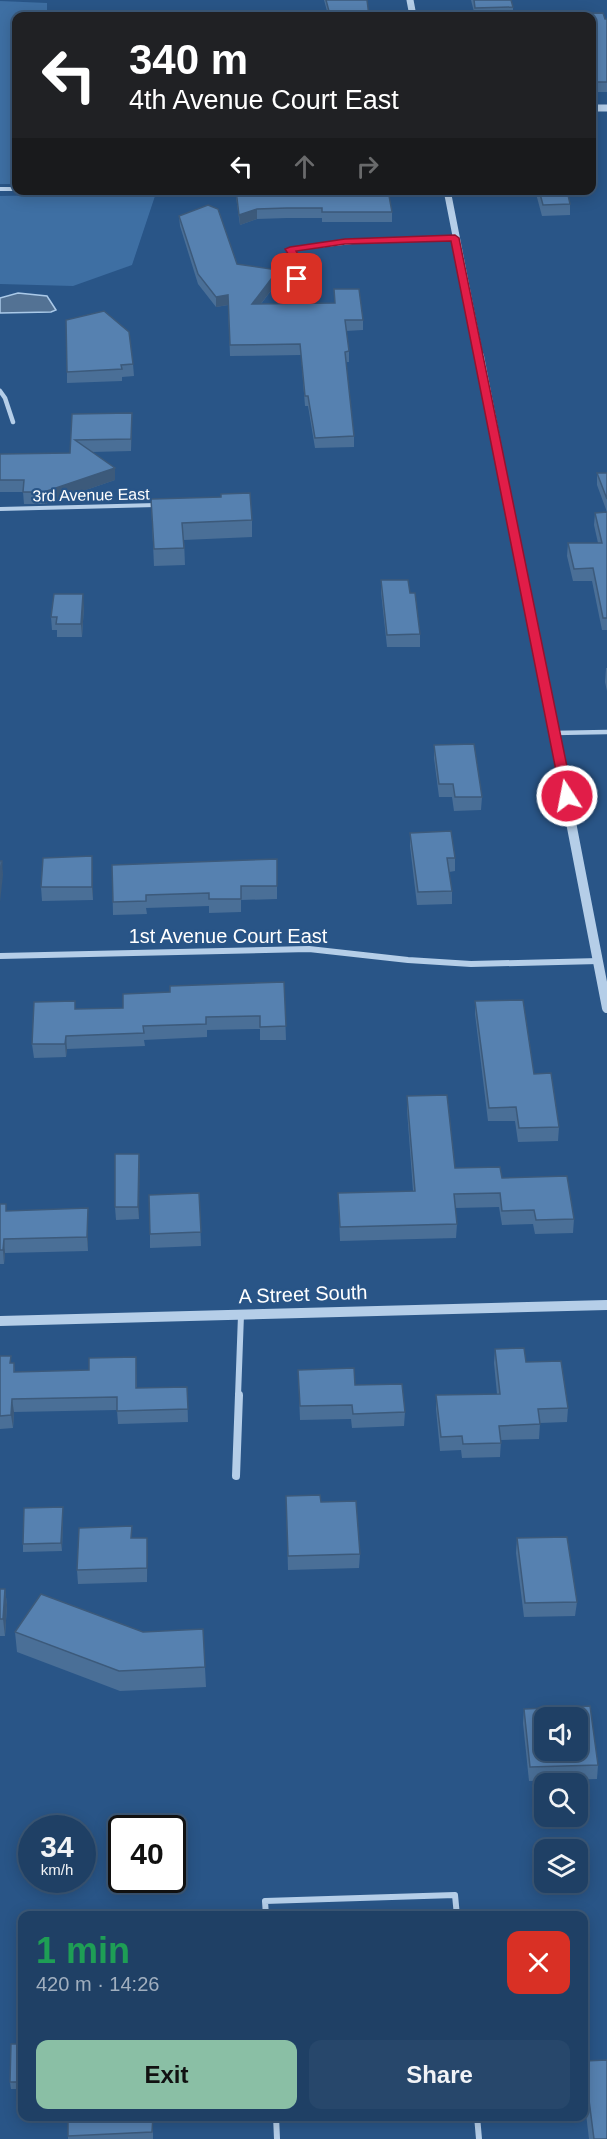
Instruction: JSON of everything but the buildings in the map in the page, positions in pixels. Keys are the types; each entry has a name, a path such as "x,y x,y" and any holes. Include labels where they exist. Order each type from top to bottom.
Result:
{"street":[{"path":"448,195 607,1008"},
{"path":"290,249 356,241 455,238"},
{"path":"0,391 5,398 13,422"},
{"path":"554,733 607,732"},
{"name":"1st Avenue Court East","path":"0,956 309,949 408,960 471,964 599,961"},
{"name":"A Street South","path":"0,1321 607,1305"},
{"path":"236,1476 241,1315"}],"lane":[{"path":"290,249 298,263 297,279 302,298"},
{"name":"3rd Avenue East","path":"0,509 159,505"},
{"path":"266,1911 265,1900 455,1895 457,1911"},
{"path":"276,2121 277,2139"},
{"path":"477,2121 479,2139"}],"shaded area":[{"path":"0,1 47,3 47,12 12,12 12,184 0,184"},
{"path":"155,195 132,265 73,286 0,284 0,196"},
{"path":"18,293 47,296 56,310 0,313 0,298"}],"route":[{"path":"297,279 298,263 290,249 325,243 366,240 455,238 567,796"}]}
